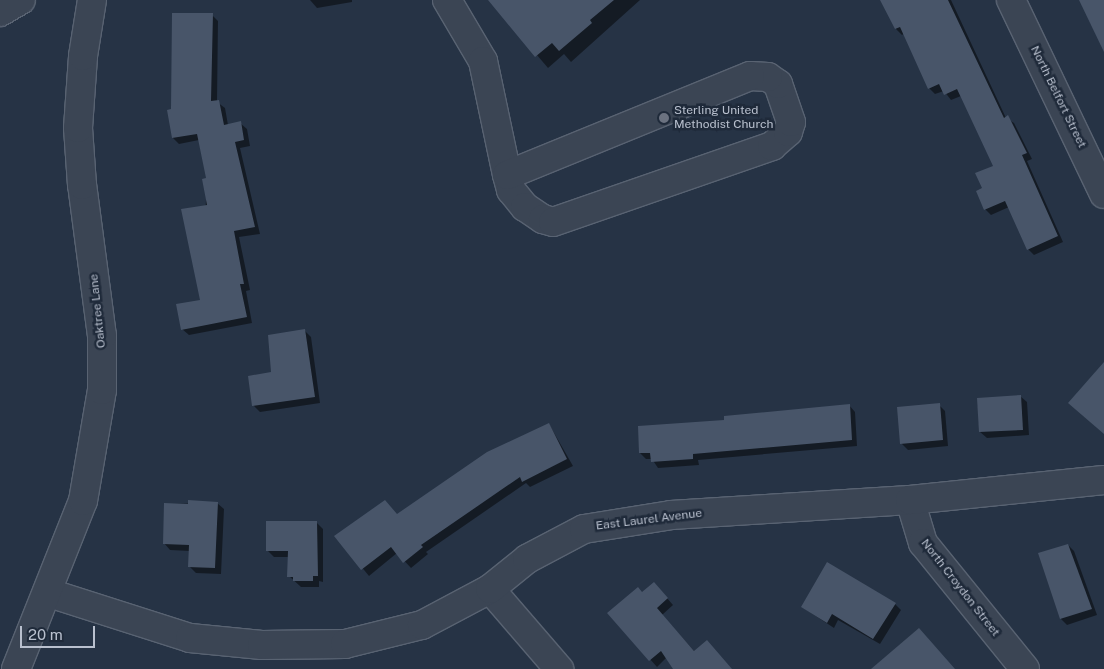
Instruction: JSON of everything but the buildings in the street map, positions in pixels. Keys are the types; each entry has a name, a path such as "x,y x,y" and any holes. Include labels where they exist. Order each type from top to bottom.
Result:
{"street":[{"path":"0,12 21,0"},
{"name":"Oaktree Lane","path":"16,669 49,593 83,501 102,390 102,336 82,185 78,128 82,56 92,0"},
{"path":"447,0 483,61 507,175 518,200 533,214 553,222 772,146 788,132 791,122 778,84 768,77 750,76 507,175"},
{"name":"North Belfort Street","path":"1010,0 1104,194"},
{"name":"East Laurel Avenue","path":"49,593 190,638 290,645 345,644 422,625 490,589 527,559 584,529 671,515 910,500 1104,480"},
{"name":"North Croydon Street","path":"910,500 922,543 1025,669"},
{"path":"490,589 559,669"}],"place":[{"name":"Sterling United Methodist Church","path":"664,118"}]}
